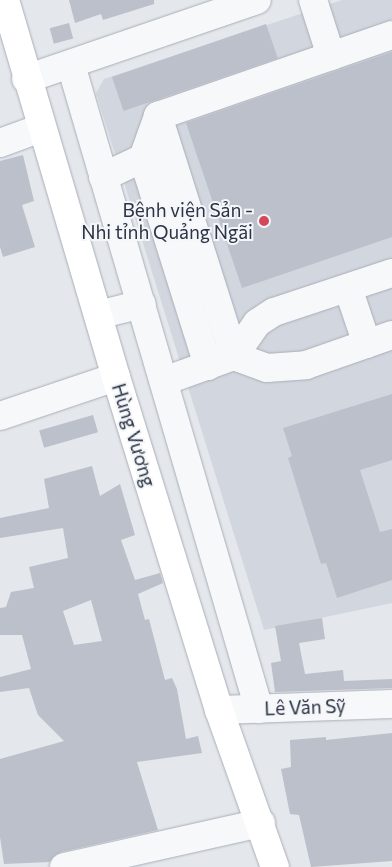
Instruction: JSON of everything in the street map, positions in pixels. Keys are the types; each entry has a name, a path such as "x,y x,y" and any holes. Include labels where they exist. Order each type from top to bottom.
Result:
{"main road":[{"name":"Hùng Vương","path":"5,0 26,79 219,710 261,823 275,867"}],"street":[{"path":"26,79 257,0"},
{"path":"313,0 331,56"},
{"path":"158,116 392,35"},
{"path":"71,65 259,709"},
{"path":"158,116 143,158 208,366"},
{"path":"158,116 234,356"},
{"path":"0,143 41,128"},
{"path":"103,177 143,158"},
{"path":"164,381 234,356 257,323 274,312 392,273"},
{"path":"234,356 267,368 306,365 379,340 348,288"},
{"path":"190,308 216,299"},
{"path":"98,316 142,304"},
{"path":"0,416 116,377"},
{"name":"Lê Văn Sỹ","path":"219,710 392,704"},
{"path":"64,867 261,823"}],"shaded area":[{"name":"Bệnh viện Sản - Nhi tỉnh Quảng Ngãi","path":"342,0 392,0 392,603 264,630 96,93 104,79"}],"building":[{"path":"69,0 154,0 154,4 103,20 101,14 75,23"},
{"path":"69,23 73,38 54,44 50,28"},
{"path":"266,24 278,58 124,111 112,77"},
{"path":"392,52 392,237 242,288 186,123"},
{"path":"23,155 34,201 22,205 35,247 3,257 0,247 0,161"},
{"path":"392,394 392,460 360,470 380,532 392,529 392,580 337,598 326,563 321,564 288,458 292,456 283,428"},
{"path":"93,415 98,432 44,448 39,430"},
{"path":"92,466 100,496 120,484 135,535 121,540 135,580 160,573 163,583 138,594 145,620 149,619 165,680 172,678 177,689 186,739 198,736 202,753 137,762 158,830 61,852 49,862 4,864 0,837 0,759 64,741 38,715 29,688 0,692 0,677 31,669 22,635 0,635 0,608 6,607 11,592 34,588 29,567 68,558 63,528 0,538 0,518 49,508 44,479","holes":["91,600 102,641 74,645 63,611"]},
{"path":"322,618 325,639 299,643 305,674 343,670 344,681 392,679 392,688 275,692 271,663 281,661 275,626"},
{"path":"392,733 392,861 311,867 299,815 290,814 281,769 291,767 290,740 326,737 326,740"}],"place":[{"name":"Bệnh viện Sản - Nhi tỉnh Quảng Ngãi","path":"264,221"}]}
